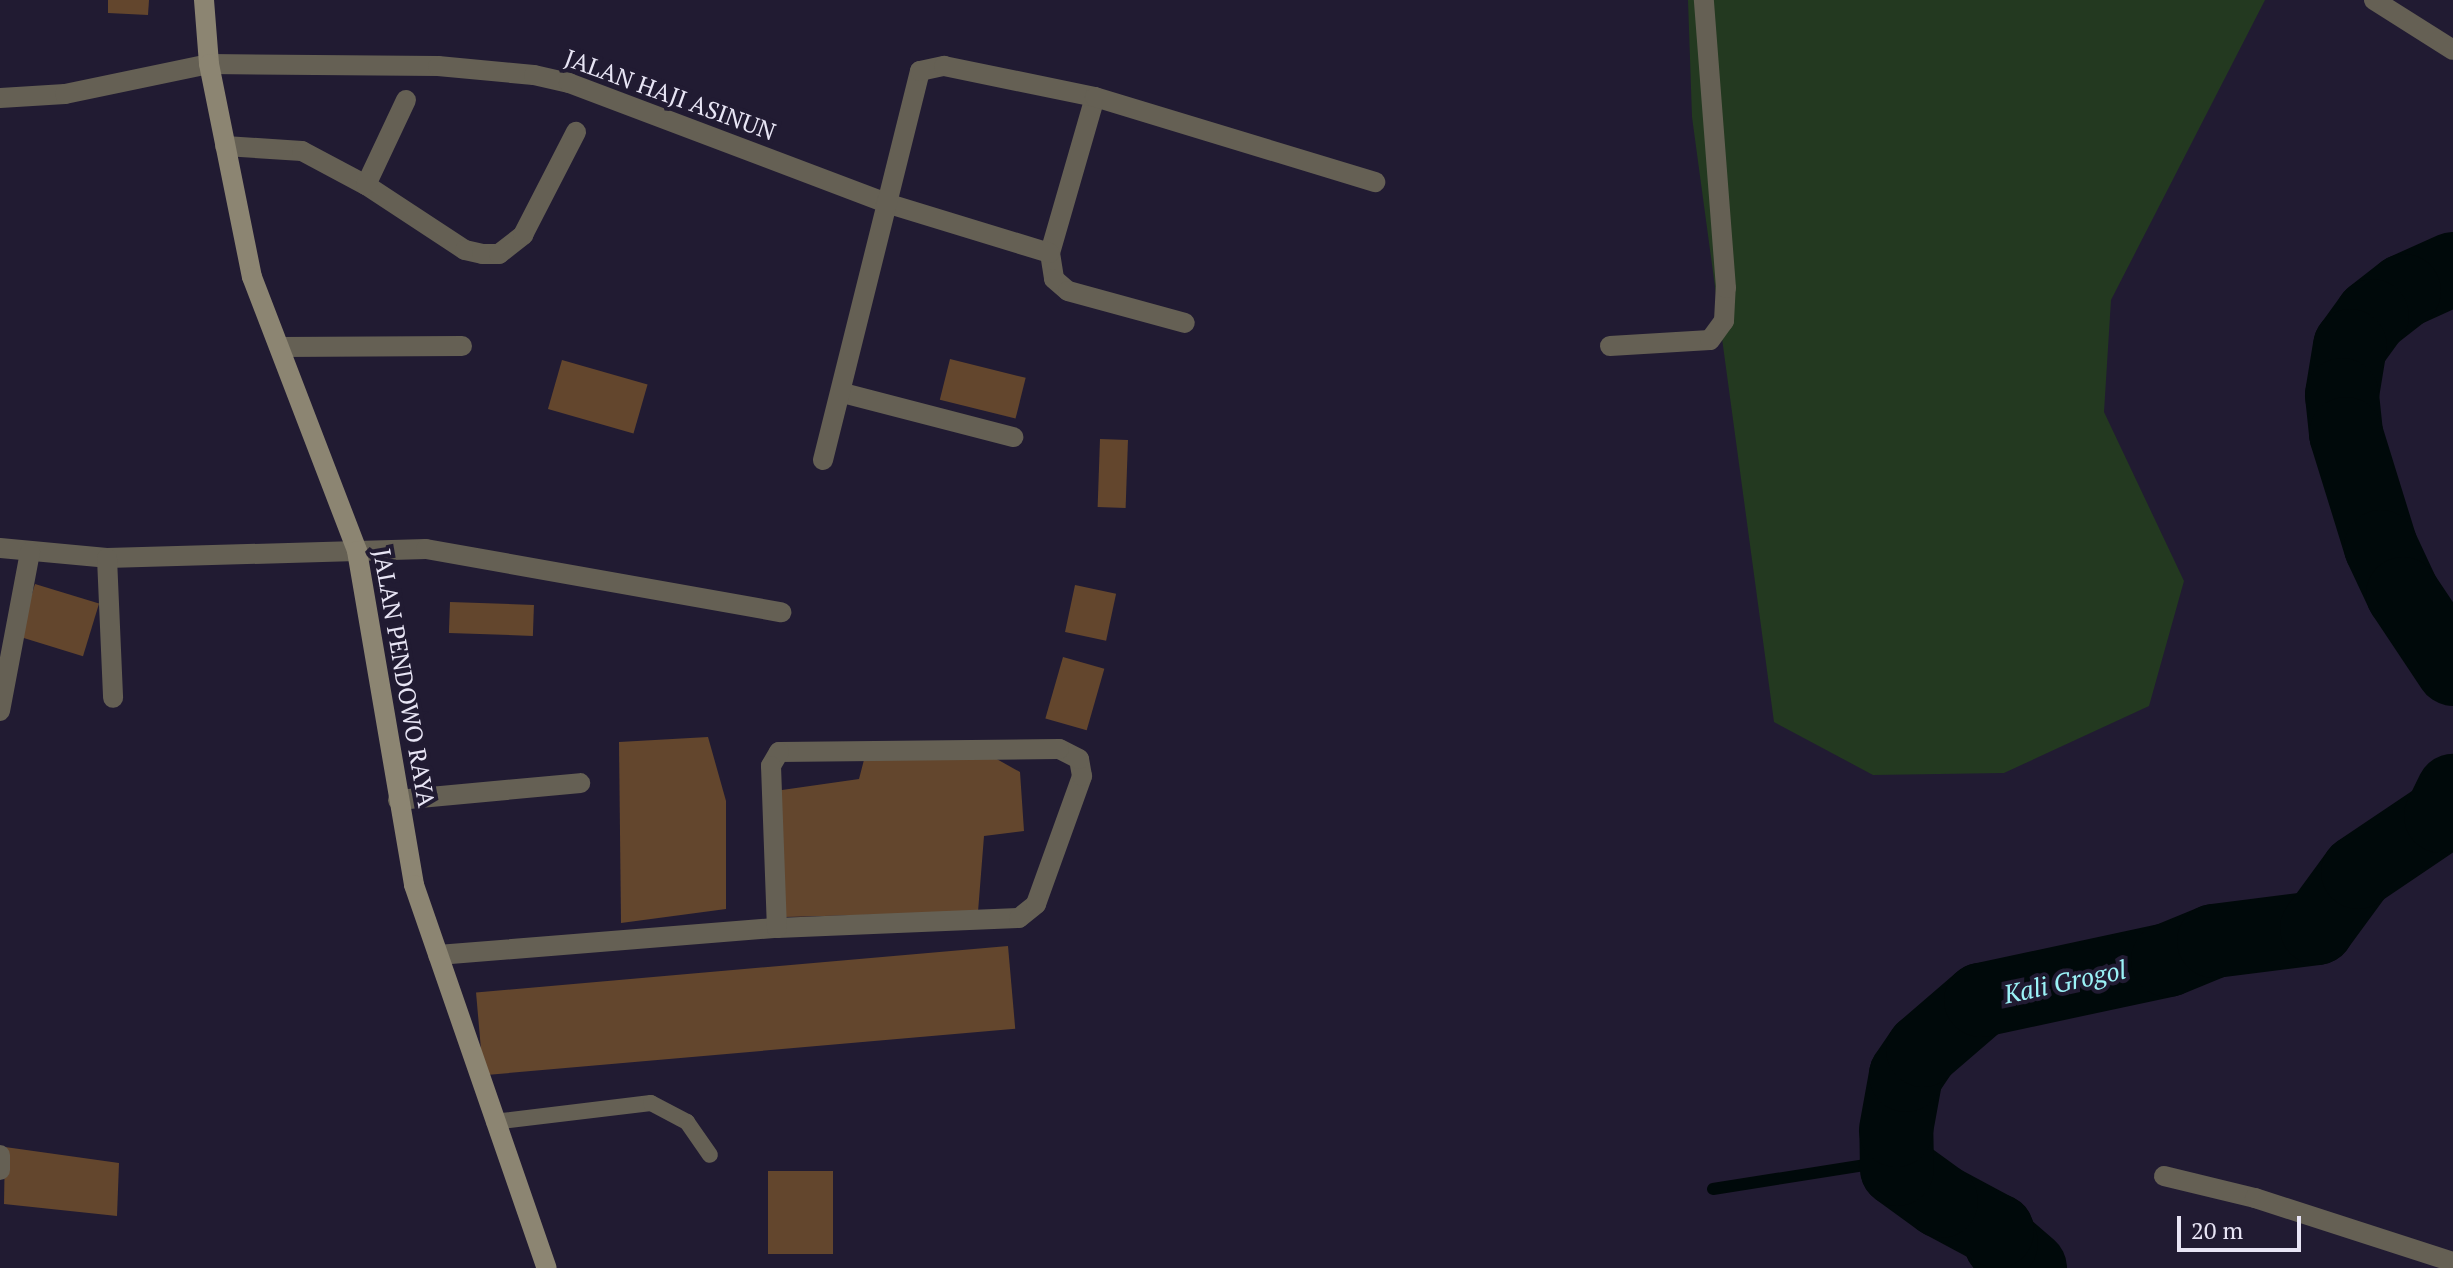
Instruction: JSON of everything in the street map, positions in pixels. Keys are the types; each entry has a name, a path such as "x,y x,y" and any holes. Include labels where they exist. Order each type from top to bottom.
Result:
{"street":[{"name":"JALAN PENDOWO RAYA","path":"204,0 209,64 252,277 357,551 414,885 547,1268"},
{"path":"1610,346 1710,340 1724,321 1726,288 1704,0"},
{"path":"2374,0 2453,50"},
{"name":"JALAN HAJI ASINUN","path":"0,98 65,94 209,64 438,66 534,75 569,83 886,203 1050,253"},
{"path":"823,460 843,393 920,71 944,66 1095,97 1375,182"},
{"path":"1095,97 1050,253 1054,279 1068,291 1185,323"},
{"path":"366,185 406,100"},
{"path":"225,146 302,151 366,185 465,250 499,254 523,235 576,132"},
{"path":"281,347 462,346"},
{"path":"843,393 1013,437"},
{"path":"0,548 107,558 357,551 460,554 781,612"},
{"path":"0,711 30,552"},
{"path":"107,558 113,698"},
{"path":"438,955 777,928 1026,916 1036,904 1082,776 1079,759 1059,749 779,752 771,766 777,928"},
{"path":"398,800 580,783"},
{"path":"0,1155 0,1170"},
{"path":"2164,1176 2255,1198 2453,1262"}],"lane":[{"path":"494,1122 651,1103 687,1122 710,1155"}],"green space":[{"path":"1688,0 2265,0 2111,300 2104,412 2184,581 2149,706 2004,773 1873,775 1774,722 1692,117"}],"building":[{"path":"108,0 149,0 148,15 108,13"},
{"path":"950,359 1026,378 1016,419 940,400"},
{"path":"562,360 648,385 633,434 548,409"},
{"path":"1100,439 1128,440 1126,508 1098,507"},
{"path":"35,584 99,604 83,656 19,637"},
{"path":"1075,585 1116,594 1106,641 1065,632"},
{"path":"450,602 534,605 533,636 449,633"},
{"path":"1063,657 1104,669 1087,730 1045,719"},
{"path":"708,737 726,801 726,909 621,923 619,742"},
{"path":"865,756 993,757 1020,772 1024,831 984,836 978,912 785,917 775,791 859,779"},
{"path":"1008,946 1015,1029 483,1075 476,993"},
{"path":"5,1147 119,1163 117,1216 4,1204"},
{"path":"768,1171 833,1171 833,1254 768,1254"}],"waterway":[{"name":"Kali Grogol","path":"2453,269 2404,291 2372,316 2350,346 2342,395 2346,434 2381,547 2403,594 2453,669"},
{"name":"Kali Grogol","path":"2030,1268 2001,1243 1997,1231 1941,1201 1897,1169 1896,1130 1906,1075 1923,1050 1981,1000 2168,960 2214,941 2317,928 2358,872 2441,816 2453,791"},
{"path":"1713,1189 1864,1165 1897,1154"}]}
